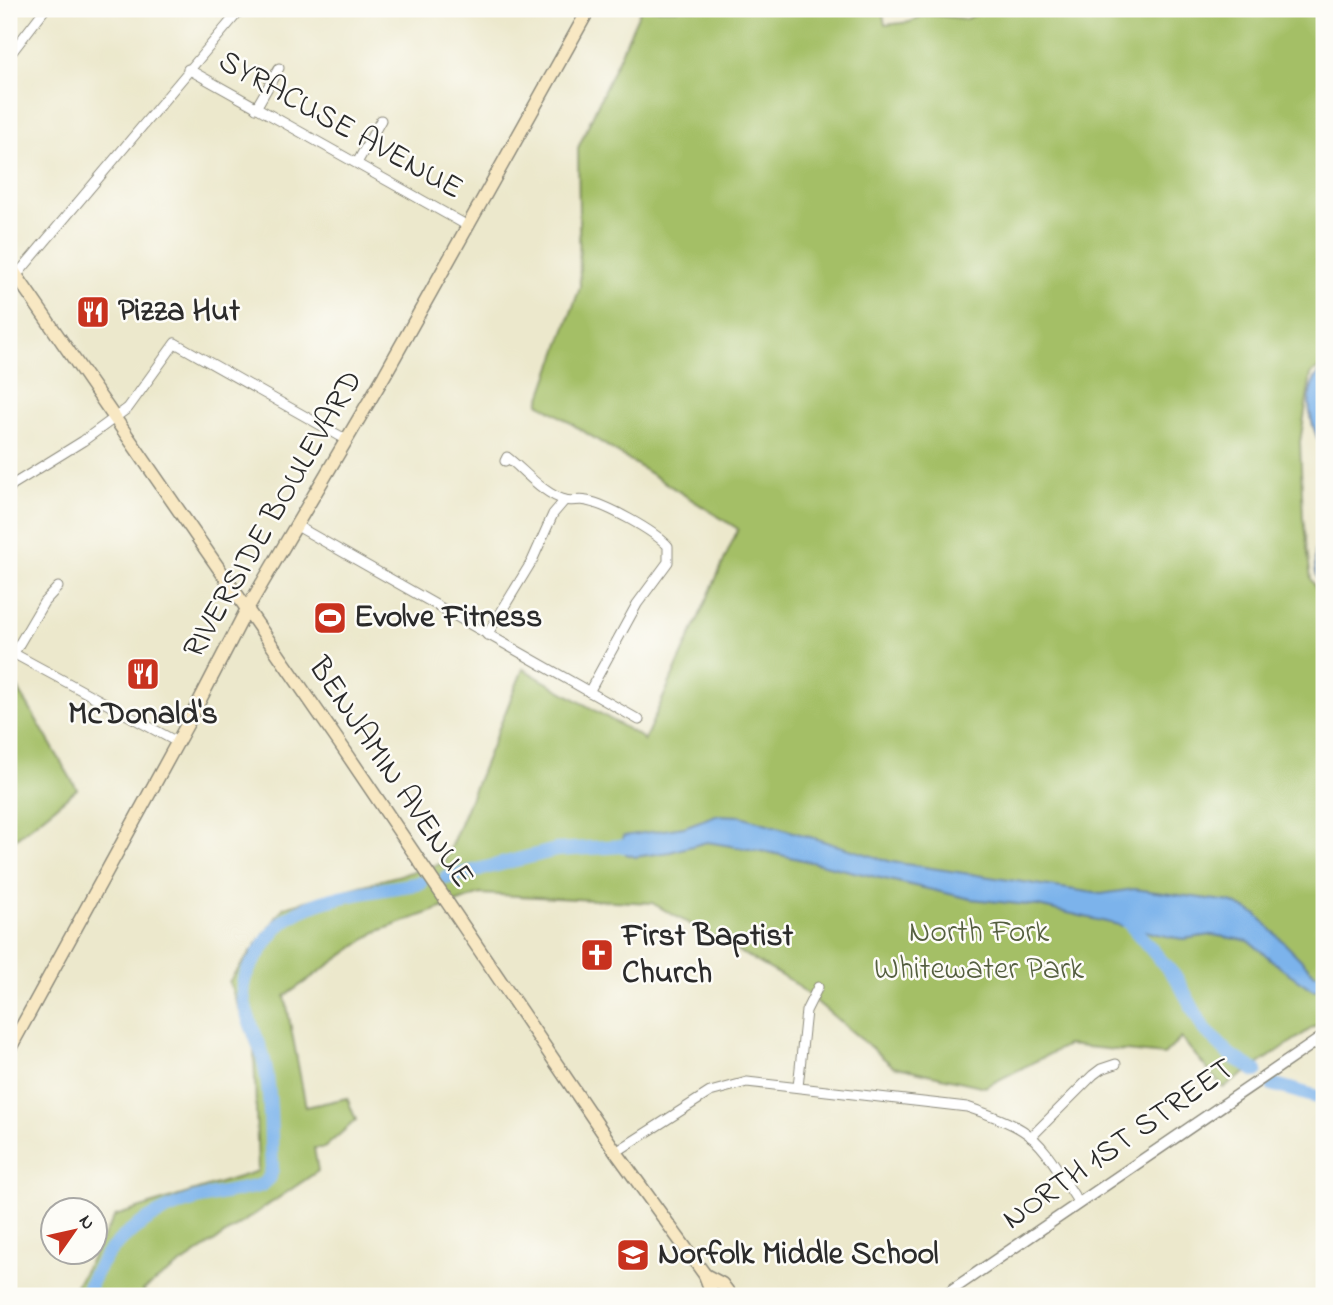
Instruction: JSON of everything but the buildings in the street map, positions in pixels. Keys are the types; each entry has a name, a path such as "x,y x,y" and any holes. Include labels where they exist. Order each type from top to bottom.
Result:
{"main road":[{"name":"RIVERSIDE BOULEVARD","path":"9,1050 247,609 347,440 589,9"},
{"name":"BENJAMIN AVENUE","path":"11,275 115,418 616,1152 705,1275 713,1296"},
{"name":"BENJAMIN AVENUE","path":"705,1275 722,1284 731,1296"}],"street":[{"path":"9,56 45,9"},
{"path":"11,275 241,9"},
{"path":"256,108 279,68"},
{"name":"SYRACUSE AVENUE","path":"188,69 468,226"},
{"path":"357,163 381,120"},
{"path":"10,485 128,408 176,343 347,440"},
{"path":"505,461 507,457 550,492 565,500 588,501 640,524 658,535 669,550 668,562 637,604 589,692"},
{"path":"487,635 532,561 553,514 565,500"},
{"path":"297,526 639,720"},
{"path":"58,587 44,602 11,652 177,742"},
{"path":"798,1087 806,1011 818,987"},
{"name":"NORTH 1ST STREET","path":"943,1296 1324,1036"},
{"path":"1031,1137 1093,1075 1116,1064"},
{"path":"616,1152 710,1093 747,1082 798,1087 967,1107 989,1114 1023,1130 1031,1137 1079,1203"}],"green space":[{"name":"North Fork Whitewater Park","path":"641,9 882,9 885,25 910,22 926,14 966,19 988,9 1324,9 1324,364 1311,374 1300,442 1303,518 1311,579 1324,603 1324,1020 1223,1088 1181,1038 1164,1055 1067,1045 985,1087 893,1066 793,982 652,903 480,894 376,932 285,996 306,1107 347,1098 356,1120 324,1148 314,1148 318,1171 143,1290 147,1296 74,1296 74,1289 87,1266 108,1266 108,1228 115,1216 258,1171 254,1049 229,982 284,907 444,863 523,669 644,741 738,529 539,403 580,287 578,148"},
{"path":"9,673 77,789 9,844"}],"water":[{"path":"1324,368 1324,452 1311,420 1309,398 1316,377"},
{"path":"1324,514 1324,594 1316,576 1315,557"},
{"path":"716,815 741,816 892,862 1101,894 1134,889 1231,902 1256,914 1315,974 1324,974 1324,989 1313,990 1249,941 1212,935 1183,939 1170,937 1038,906 971,899 772,853 707,842 670,852 635,857 626,854 623,836 684,827"}],"waterway":[{"path":"446,878 556,850 641,845"},
{"path":"86,1296 100,1264 122,1238 136,1227 166,1210 193,1200 262,1185 269,1178 272,1169 268,1084 263,1057 245,1007 243,985 249,968 272,934 283,922 297,913 330,900 421,883"},
{"path":"1122,915 1177,979 1204,1029 1230,1055 1256,1071"},
{"path":"1272,1084 1324,1099"}],"place":[{"name":"Pizza Hut","path":"93,312"},
{"name":"Evolve Fitness","path":"330,618"},
{"name":"McDonald's","path":"143,674"},
{"name":"First Baptist Church","path":"597,955"},
{"name":"Norfolk Middle School","path":"633,1255"}]}
